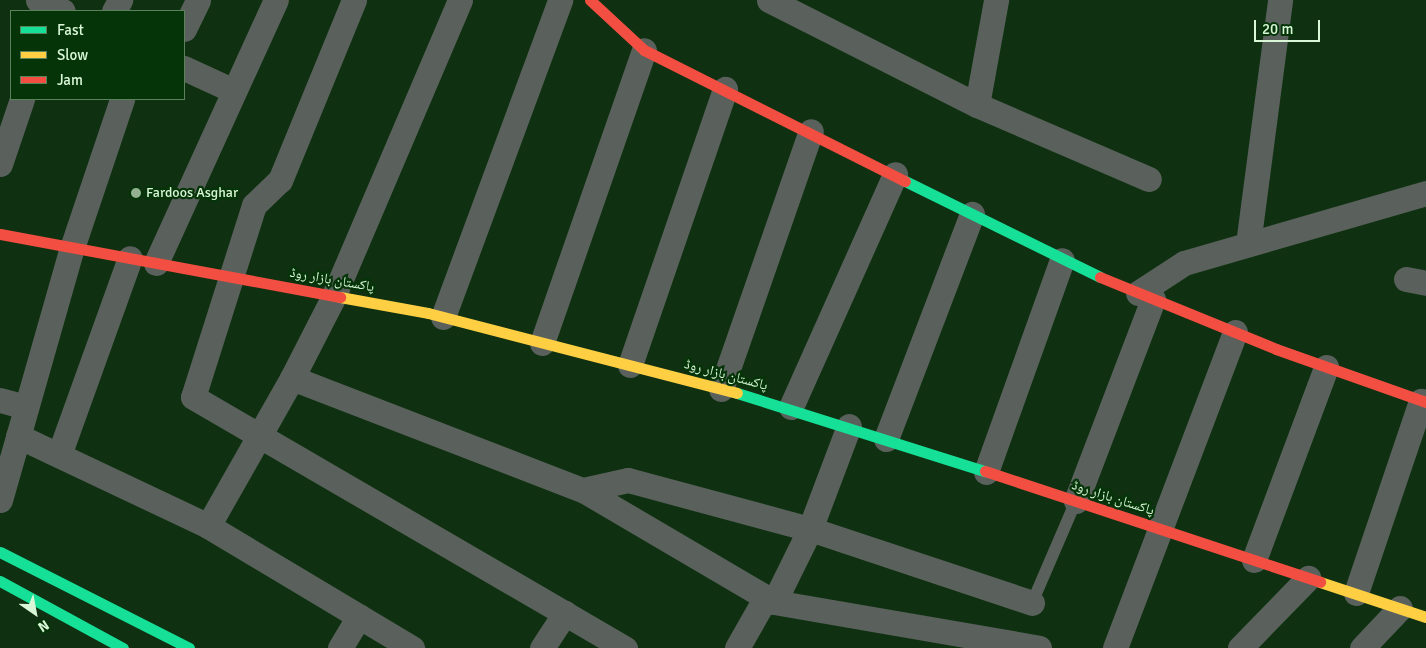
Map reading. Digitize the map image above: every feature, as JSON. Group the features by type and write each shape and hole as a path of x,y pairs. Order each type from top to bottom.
{"street":[{"path":"185,27 198,0"},
{"path":"156,263 276,0"},
{"path":"354,0 280,180 254,205 193,397 625,648"},
{"path":"208,526 292,378 334,296 460,0"},
{"path":"443,317 560,0"},
{"path":"590,0 644,50 811,131 1062,260 1235,332 1424,402 1356,593"},
{"path":"769,0 977,105 1150,179"},
{"path":"977,105 996,0"},
{"path":"1248,244 1280,0"},
{"path":"542,343 644,50"},
{"path":"185,68 234,91"},
{"path":"630,365 725,89"},
{"path":"0,164 22,100"},
{"path":"0,500 72,248 122,100"},
{"path":"721,389 811,131"},
{"path":"791,407 895,174"},
{"path":"1076,501 1146,296 1184,263 1426,193"},
{"path":"886,439 972,214"},
{"name":"پاکستان بازار روڈ","path":"0,234 443,317 791,407 1426,617"},
{"path":"59,455 130,258"},
{"path":"986,472 1062,260"},
{"path":"1116,648 1235,332"},
{"path":"1254,560 1326,367"},
{"path":"292,378 583,490 770,599 1039,648"},
{"path":"0,400 26,407"},
{"path":"741,647 810,529 849,426"},
{"path":"18,436 208,526 412,648"},
{"path":"583,490 628,480 810,529 1032,603"},
{"path":"0,552 188,648"},
{"path":"1240,648 1308,578"},
{"path":"0,580 123,648"},
{"path":"1362,648 1400,608"},
{"path":"542,648 565,613"},
{"path":"340,648 359,616"}],"lane":[{"path":"1032,603 1076,501"}],"traffic: fast":[{"path":"905,181 1100,277"},
{"path":"737,393 985,471"},
{"path":"0,552 189,648"},
{"path":"0,581 123,648"}],"traffic: slow":[{"path":"340,297 428,313 737,393"},
{"path":"1320,582 1426,617"}],"traffic: jam":[{"path":"590,0 644,50 905,181"},
{"path":"0,234 340,297"},
{"path":"1100,277 1276,349 1426,402"},
{"path":"985,471 1320,582"}],"place":[{"name":"Fardoos Asghar","path":"136,193"}]}
